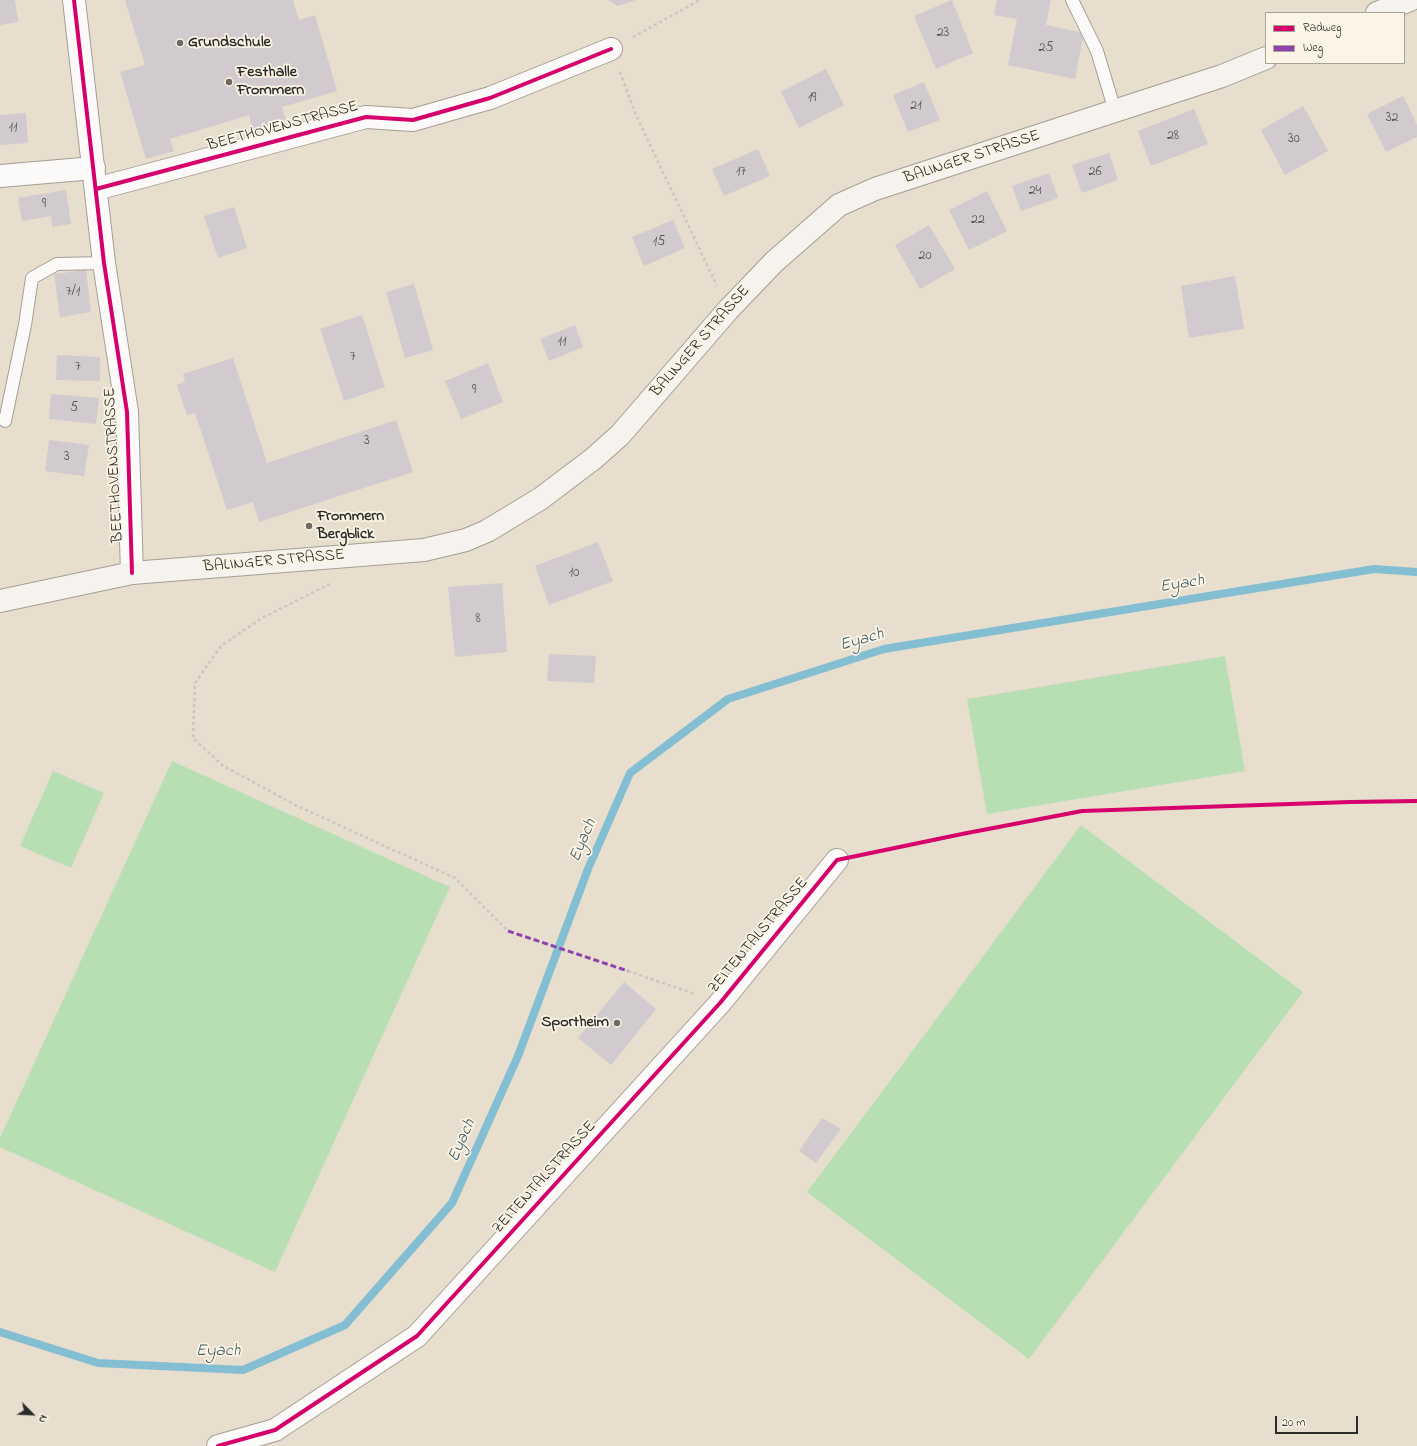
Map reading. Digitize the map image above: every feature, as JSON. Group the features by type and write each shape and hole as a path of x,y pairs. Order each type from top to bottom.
{"main road":[{"path":"1380,12 1410,0"},
{"name":"BALINGER STRASSE","path":"0,601 132,573 424,550 466,540 487,531 540,499 593,459 620,434 728,310 774,262 839,205 875,189 1222,76 1265,58"}],"street":[{"name":"BEETHOVENSTRASSE","path":"74,0 104,263 127,412 132,573"},
{"name":"BEETHOVENSTRASSE","path":"96,189 366,117 413,120 490,98 612,49"},
{"path":"0,176 94,168"},
{"name":"ZEITENTALSTRASSE","path":"218,1446 275,1430 417,1336 720,1003 837,860"}],"lane":[{"path":"1072,0 1097,51 1115,111"},
{"path":"5,421 25,325 32,278 57,264 104,263"}],"path":[{"path":"700,0 612,49 635,113 728,310"},
{"path":"332,584 262,618 221,646 195,683 193,738 222,765 297,806 455,878 508,931"},
{"path":"628,971 720,1003"}],"green space":[{"path":"1225,656 1245,771 987,814 967,699"},
{"path":"172,761 450,887 275,1272 0,1147 0,1138"},
{"path":"53,771 104,793 71,868 20,846"},
{"path":"1081,825 1303,992 1029,1359 807,1192"}],"building":[{"path":"0,0 15,0 18,22 0,25"},
{"name":"Festhalle Frommern","path":"125,0 293,0 299,20 315,15 337,91 282,107 286,120 253,130 249,115 170,139 174,151 146,159 120,72 145,65"},
{"path":"608,0 636,0 618,6"},
{"path":"952,0 973,53 936,69 914,16"},
{"path":"997,0 1051,0 1046,25 1084,33 1075,79 1008,65 1017,19 994,15"},
{"path":"826,69 844,105 799,128 781,92"},
{"path":"924,82 940,120 908,132 893,95"},
{"path":"1403,96 1417,125 1417,137 1386,152 1367,114"},
{"path":"1303,106 1328,151 1285,175 1261,130"},
{"path":"1194,109 1208,144 1151,166 1138,131"},
{"path":"26,113 28,143 0,145 0,115"},
{"path":"758,149 770,176 724,196 712,169"},
{"path":"1109,153 1118,180 1082,193 1072,165"},
{"path":"1049,173 1058,198 1021,211 1012,186"},
{"path":"66,190 71,224 52,227 51,216 22,221 18,198"},
{"path":"987,191 1007,231 969,250 949,210"},
{"path":"234,207 247,248 218,258 204,216"},
{"path":"673,220 685,248 644,266 632,237"},
{"path":"929,225 955,269 920,289 895,245"},
{"path":"86,270 91,312 60,317 54,274"},
{"path":"1235,276 1244,329 1189,338 1181,286"},
{"path":"414,284 433,350 405,358 386,292"},
{"path":"362,315 385,387 344,401 320,329"},
{"path":"575,325 583,347 549,361 540,339"},
{"path":"57,355 100,357 100,381 56,380"},
{"path":"233,358 267,463 396,420 413,472 259,522 253,502 227,510 195,413 187,415 177,385 185,382 183,374"},
{"path":"488,363 503,402 461,419 445,381"},
{"path":"51,394 99,398 96,424 49,419"},
{"path":"49,440 89,445 84,476 45,471"},
{"path":"598,542 613,581 549,605 535,566"},
{"path":"502,583 507,652 455,657 448,587"},
{"path":"549,654 596,656 594,683 547,681"},
{"name":"Sportheim","path":"624,982 656,1009 611,1065 578,1038"},
{"path":"822,1118 841,1129 816,1163 799,1151"}],"waterway":[{"name":"Eyach","path":"0,1332 98,1363 243,1370 345,1325 452,1203 518,1056 588,869 630,773 728,699 884,649 1374,569 1417,572"}],"marked path":[{"path":"508,931 628,971"}],"cycle path":[{"path":"74,0 104,263 127,412 132,573"},
{"path":"96,189 366,117 413,120 490,98 611,49"},
{"path":"218,1446 275,1430 417,1336 720,1003 837,860 1082,811 1417,801"}],"place":[{"name":"Grundschule","path":"180,43"},
{"name":"Festhalle Frommern","path":"229,82"},
{"name":"Frommern Bergblick","path":"309,526"},
{"name":"Sportheim","path":"617,1023"}]}
